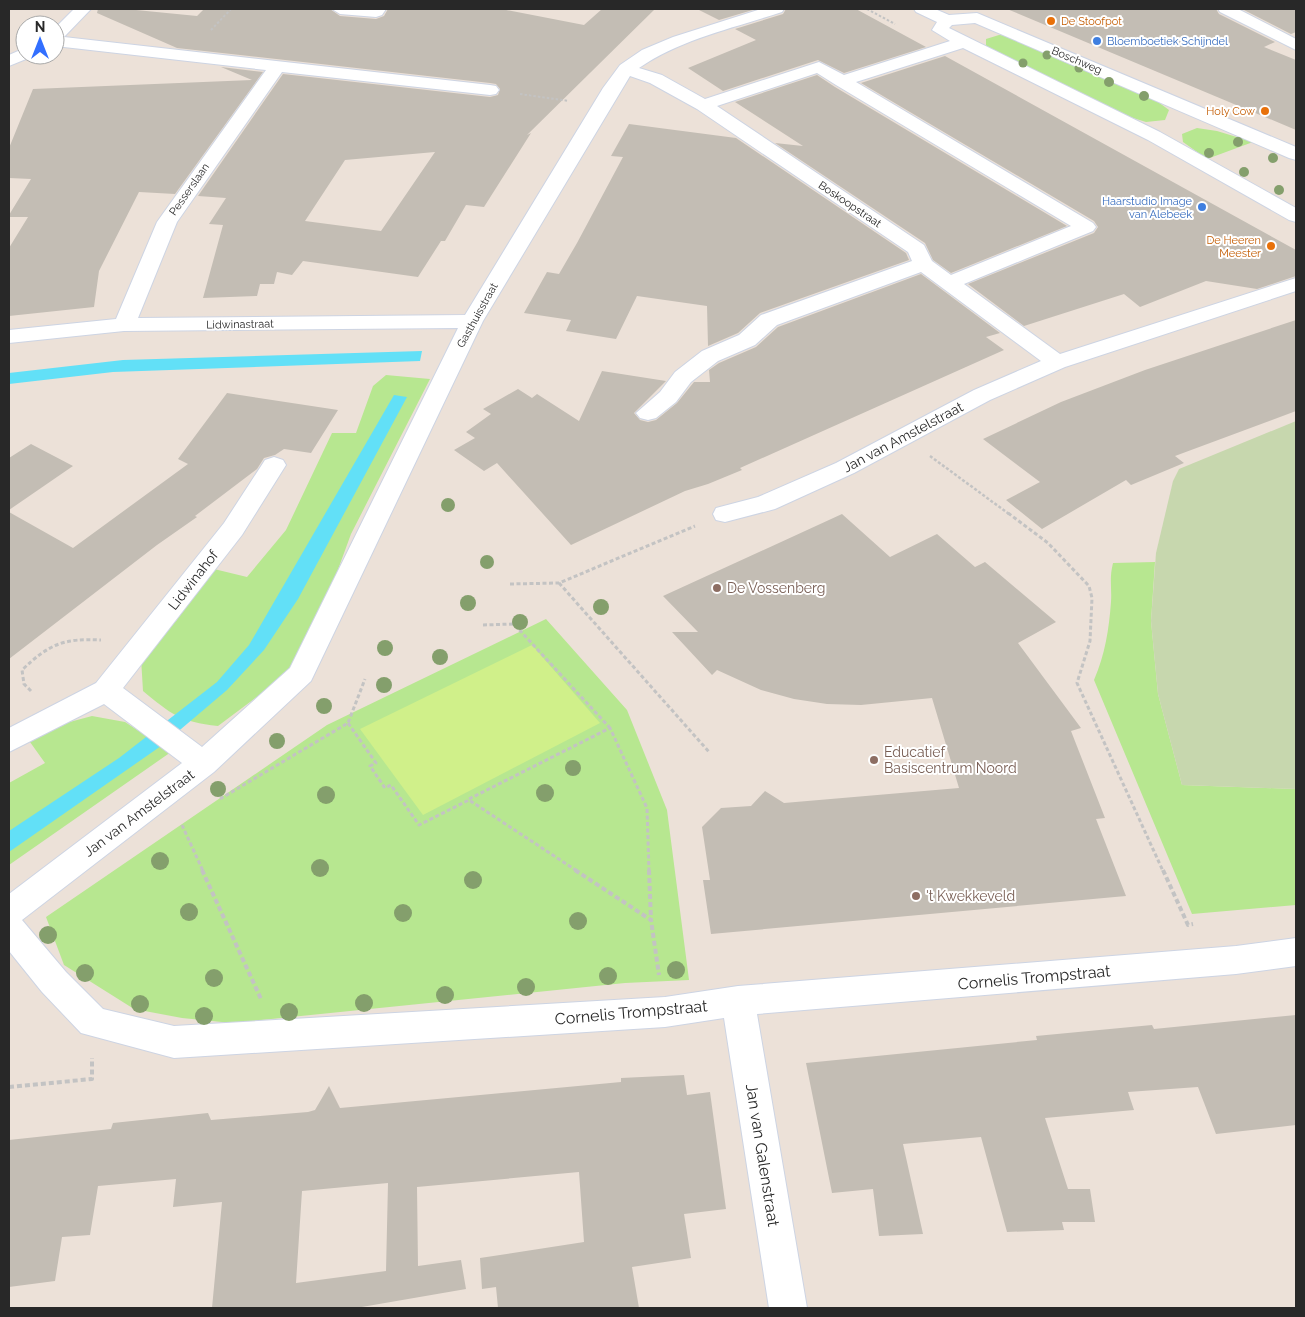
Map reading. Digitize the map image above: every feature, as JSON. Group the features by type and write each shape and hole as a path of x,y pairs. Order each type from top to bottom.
{"street":[{"path":"65,28 83,9"},
{"path":"340,9 377,10"},
{"name":"Gasthuisstraat","path":"265,710 300,674 472,321 601,105 626,69 648,54 679,41 776,9"},
{"name":"Boschweg","path":"922,9 947,20 977,18 1296,154"},
{"path":"1226,9 1296,45"},
{"path":"947,20 940,30 1168,130 1296,216"},
{"path":"65,40 490,90"},
{"path":"842,81 964,42"},
{"name":"Pesserslaan","path":"124,325 166,222 277,66"},
{"path":"703,105 819,68 1086,226 949,283"},
{"name":"Boskoopstraat","path":"626,69 656,78 703,105 917,249 923,264 1057,362"},
{"path":"1168,130 1203,114"},
{"path":"648,413 668,397 683,377 710,356 747,340 769,320 923,264"},
{"name":"Jan van Amstelstraat","path":"725,514 766,503 845,468 982,395 1057,362 1296,284"},
{"name":"Lidwinastraat","path":"9,337 124,325 472,321"},
{"name":"Lidwinahof","path":"9,741 106,690 233,529 274,465"},
{"path":"106,690 204,764"},
{"name":"Jan van Amstelstraat","path":"9,912 204,764 265,710"},
{"path":"9,928 54,982 93,1022"},
{"name":"Cornelis Trompstraat","path":"93,1022 174,1042 278,1036 665,1012 738,1001 1226,961 1296,952"},
{"name":"Jan van Galenstraat","path":"738,1001 788,1308"}],"path":[{"path":"490,90 601,105"},
{"path":"904,436 1048,544 1089,586 1092,598 1090,641 1076,683 1188,925 1197,924"},
{"path":"510,584 559,583 725,514"},
{"path":"559,583 710,752"},
{"path":"483,625 514,624 610,728 647,808 651,920 665,1012"},
{"path":"59,715 24,684 22,670 43,648 74,638 105,641 129,661"},
{"path":"348,723 376,764 370,766 385,788 391,785 419,825 610,728"},
{"path":"469,800 651,920"},
{"path":"181,822 278,1036"},
{"path":"9,1087 92,1079 93,1022"}],"green space":[{"path":"999,35 1012,36 1150,96 1169,110 1165,120 1146,122 1117,113 986,48 986,39"},
{"path":"1197,128 1217,131 1253,142 1207,159 1183,142 1182,134"},
{"path":"386,375 430,379 351,534 321,616 290,672 218,726 185,719 161,706 143,691 141,658 153,641 176,621 214,569 247,577 286,530 332,433 356,433 373,386"},
{"path":"1296,421 1296,789 1182,785 1158,694 1151,621 1156,553 1173,481 1179,469"},
{"path":"1155,562 1151,621 1158,694 1182,785 1296,789 1296,905 1192,914 1094,680 1108,632 1113,563"},
{"path":"546,619 627,710 667,810 689,980 625,983 232,1023 182,1018 134,1009 64,965 46,917 327,725"},
{"path":"532,645 600,723 423,815 360,729"},
{"path":"92,716 125,722 171,752 9,865 9,783 45,763 30,742 66,723"}],"water":[{"path":"422,351 420,361 113,372 9,384 9,373 123,360"},
{"path":"394,395 407,397 298,599 264,650 227,690 161,746 9,852 9,831 119,758 217,682 249,645"}],"building":[{"path":"98,9 126,9 197,16 204,9 330,9 340,16 376,19 384,16 388,9 501,9 584,25 602,9 655,9 527,135 531,133 484,207 466,205 445,241 441,241 418,277 303,261 292,275 277,272 274,284 260,284 257,296 203,298 223,225 209,224 226,198 198,196 283,74 490,97 498,95 500,89 496,84 490,83 177,48 97,13","holes":["435,152 381,231 305,221 345,160"]},
{"path":"697,9 756,9 719,20"},
{"path":"786,9 856,9 926,47 844,73 818,60 723,91 688,68 756,40 735,29 783,14"},
{"path":"1007,9 1216,9 1219,14 1275,42 1264,47 1296,60 1296,130"},
{"path":"1242,9 1296,9 1296,32 1291,34"},
{"path":"945,56 1296,250 1296,276 1257,289 1206,281 1140,307 1124,294 1024,326 968,284 1094,233 1098,227 1094,221 861,83"},
{"path":"221,67 263,72 175,194 139,192 99,271 94,307 9,316 9,248 28,217 9,217 9,215 31,179 9,178 9,148 33,89 252,80"},
{"path":"817,75 1067,226 951,273 933,260 925,243 775,143 803,146 735,102"},
{"path":"629,124 736,138 906,253 909,260 760,313 738,333 708,346 707,306 637,296 616,339 566,331 571,320 524,313 547,272 559,274 577,243 623,157 611,156"},
{"path":"921,274 1000,333 986,337 1004,350 740,468 742,470 685,491 571,545 497,463 484,471 454,450 475,438 466,432 491,414 483,409 518,389 532,398 537,394 579,421 602,371 666,381 634,413 640,420 648,422 656,420 677,403 694,382 710,382 709,370 719,363 756,347 778,327"},
{"path":"1296,320 1296,411 1175,456 1184,463 1131,485 1126,480 1042,529 1006,500 1040,482 983,439 1061,402 1145,370"},
{"path":"227,393 338,410 311,453 284,449 275,455 264,458 257,469 195,516 197,517 157,545 9,659 9,512 73,548 188,464 178,459"},
{"path":"31,444 73,466 9,510 9,458"},
{"path":"842,514 890,557 937,534 975,567 985,562 1056,622 1018,643 1081,728 1071,731 1105,818 1096,819 1126,896 711,934 703,880 710,880 702,827 721,808 751,806 765,791 784,803 959,788 932,698 861,705 827,704 794,699 761,690 717,670 712,675 672,632 698,632 663,596"},
{"path":"1296,1015 1296,1125 1216,1134 1198,1087 1128,1092 1134,1110 1045,1118 1068,1189 1090,1189 1095,1222 1062,1222 1064,1230 1007,1232 981,1137 903,1144 923,1234 879,1236 873,1189 832,1193 806,1063 1037,1040 1036,1036 1152,1025 1154,1029"},
{"path":"684,1075 687,1095 710,1092 726,1209 684,1214 691,1258 632,1267 639,1308 498,1308 496,1287 482,1289 480,1258 584,1242 579,1172 417,1187 418,1266 461,1260 466,1289 356,1308 212,1308 222,1202 173,1207 176,1179 98,1186 90,1235 62,1237 55,1281 9,1287 9,1140 111,1129 113,1123 208,1113 211,1120 308,1112 315,1110 329,1086 340,1108 621,1082 621,1078","holes":["388,1183 386,1271 296,1283 302,1191"]}],"place":[{"name":"De Stoofpot","path":"1051,21"},
{"name":"Bloemboetiek Schijndel","path":"1097,41"},
{"name":"Holy Cow","path":"1265,111"},
{"name":"Haarstudio Image van Alebeek","path":"1202,207"},
{"name":"De Heeren Meester","path":"1271,246"},
{"name":"De Vossenberg","path":"717,588"},
{"name":"Educatief Basiscentrum Noord","path":"874,760"},
{"name":"'t Kwekkeveld","path":"916,896"}]}
